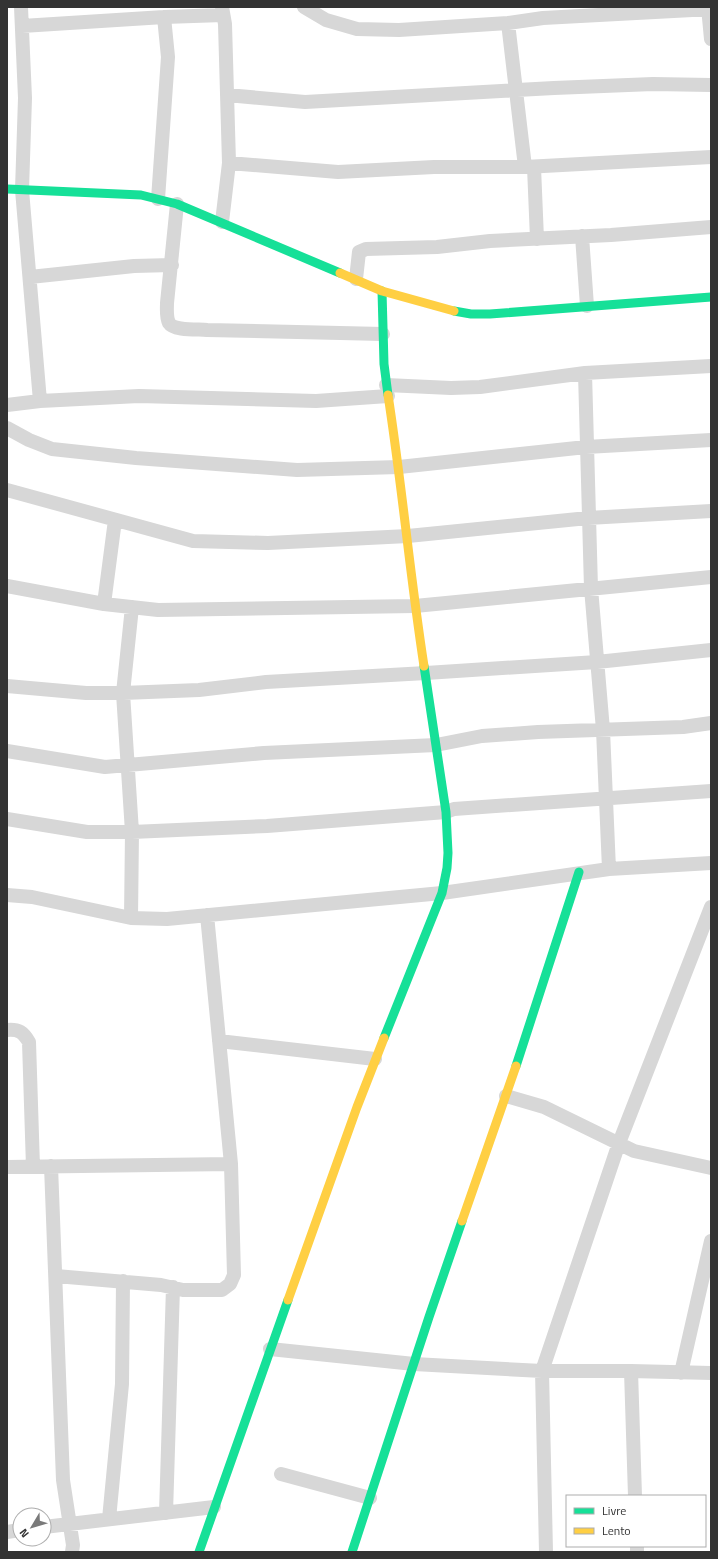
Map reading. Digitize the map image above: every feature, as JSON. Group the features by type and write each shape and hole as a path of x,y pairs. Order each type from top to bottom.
{"street":[{"path":"22,7 25,98 22,190 40,401"},
{"path":"304,7 326,20 357,29 399,30 508,23 543,18 709,8 711,39"},
{"path":"22,26 164,17 223,11 229,162 222,222"},
{"path":"158,199 168,57 164,17"},
{"path":"508,23 529,167 537,239"},
{"path":"227,95 312,102 646,84 711,85"},
{"path":"229,162 338,172 434,167 529,167 711,157"},
{"path":"7,189 141,195 177,204 382,291 431,305 471,314 490,314 711,297"},
{"path":"177,204 167,314 170,324 173,326 207,330 383,334"},
{"path":"356,279 359,252 366,249 436,247 490,241 711,227"},
{"path":"582,236 587,306"},
{"path":"30,277 134,266 172,265"},
{"path":"199,1552 270,1349 375,1059 442,893 447,868 448,853 446,812 415,606 408,536 387,391 384,364 382,291"},
{"path":"7,405 40,401 139,396 316,401 387,391 480,387 584,373 711,366"},
{"path":"584,373 591,588 604,730 605,798 609,869"},
{"path":"7,428 52,449 136,458 297,470 399,467 586,447 711,440"},
{"path":"7,490 192,541 268,543 408,536 588,518 711,511"},
{"path":"104,604 115,520"},
{"path":"7,586 104,604 158,610 415,606 711,577"},
{"path":"131,918 132,832 129,765 123,694 132,606"},
{"path":"7,686 86,693 123,694 199,690 266,682 426,674 597,662 711,650"},
{"path":"7,751 105,767 264,753 436,745 482,736 538,732 683,727 711,723"},
{"path":"7,819 87,832 132,832 267,826 605,798 711,791"},
{"path":"7,895 32,897 131,918 167,919 442,893 579,872 711,863"},
{"path":"352,1552 414,1364 506,1096 579,872"},
{"path":"546,1552 542,1370 619,1143 711,907"},
{"path":"56,1276 161,1285 183,1290 222,1290 230,1284 234,1275 231,1164 207,915"},
{"path":"7,1030 14,1030 23,1033 29,1042 33,1166"},
{"path":"219,1041 375,1059"},
{"path":"506,1096 544,1107 634,1151 711,1168"},
{"path":"7,1167 231,1164"},
{"path":"51,1166 63,1480 73,1545 72,1552"},
{"path":"681,1372 705,1292 711,1241"},
{"path":"109,1520 122,1384 122,1281"},
{"path":"166,1513 173,1287"},
{"path":"270,1349 414,1364 542,1370 711,1373"},
{"path":"631,1371 635,1495"},
{"path":"281,1474 370,1498"},
{"path":"52,1526 214,1507"}],"traffic: fast":[{"path":"7,189 141,195 177,204 340,273"},
{"path":"382,291 384,364 388,395"},
{"path":"454,311 471,314 490,314 711,297"},
{"path":"384,1038 442,893 447,868 448,853 446,812 424,666"},
{"path":"516,1066 579,872"},
{"path":"352,1552 462,1221"},
{"path":"199,1552 288,1300"}],"traffic: slow":[{"path":"340,273 382,291 454,311"},
{"path":"388,395 424,666"},
{"path":"288,1300 357,1107 384,1038"},
{"path":"462,1221 516,1066"}]}
